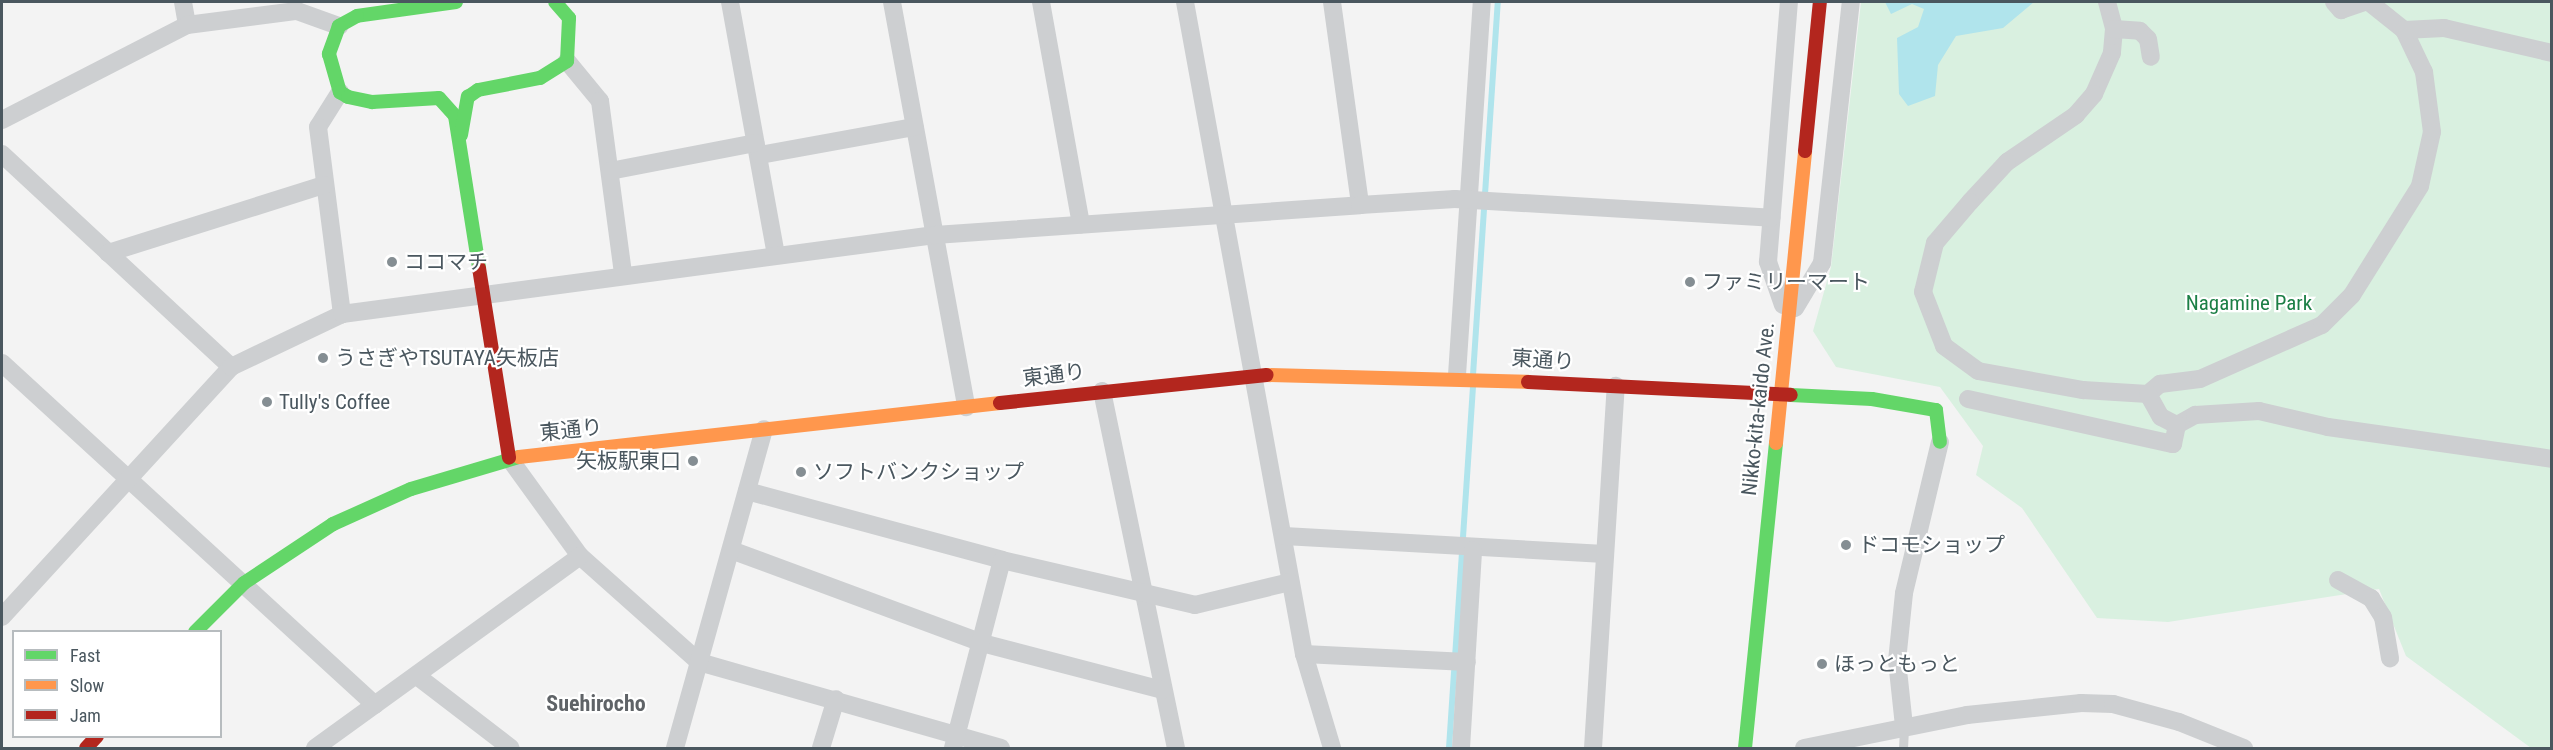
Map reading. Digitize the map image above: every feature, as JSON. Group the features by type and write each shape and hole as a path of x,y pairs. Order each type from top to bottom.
{"main road":[{"path":"456,2 357,16 339,26 329,54 340,92 360,102 439,98 455,116 461,135 509,458"},
{"path":"461,135 468,97 478,90 540,78 567,61 568,18 557,2"},
{"name":"Nikko-kita-kaido Ave.","path":"1745,748 1820,2"},
{"name":"東通り","path":"197,630 244,583 301,542 372,504 509,458 1102,391 1253,375 1457,375 1780,396 1872,399 1935,410 1940,442"}],"street":[{"path":"183,2 188,25"},
{"path":"730,2 776,254"},
{"path":"892,2 966,407"},
{"path":"1041,2 1081,224"},
{"path":"1185,2 1304,654 1332,748"},
{"path":"1332,2 1360,205"},
{"path":"1457,375 1482,2"},
{"path":"1788,320 1768,262 1789,2"},
{"path":"1788,320 1822,263 1851,2"},
{"path":"2107,2 2114,29 2110,62 2094,94 2076,115 2007,162 1970,202 1935,243 1923,292 1944,346 1978,371 2083,390 2148,394 2168,381 2200,379 2284,345 2322,325 2352,295 2420,186 2430,150 2424,72 2404,30 2366,2 2341,10 2334,2"},
{"path":"2,120 188,25 297,11 339,26"},
{"path":"2404,30 2444,28 2552,53"},
{"path":"2114,29 2140,31 2148,39 2151,57"},
{"path":"567,61 600,101 623,273"},
{"path":"340,92 318,127 342,314"},
{"path":"610,171 914,127"},
{"path":"2,154 231,367"},
{"path":"108,253 324,185"},
{"path":"2,618 231,367 342,314 623,273 935,235 1360,205 1468,200 1771,218"},
{"path":"2,363 375,705"},
{"path":"1593,748 1616,386"},
{"path":"1102,391 1162,690 1176,748"},
{"path":"2148,394 2161,417 2177,425"},
{"path":"1968,399 2173,444 2177,425 2195,415 2259,411 2328,428 2552,459"},
{"path":"675,748 764,429"},
{"path":"1904,726 1897,661 1904,593 1940,442"},
{"path":"2529,456 2552,445"},
{"path":"509,458 580,556 699,662 836,699 955,741 1001,748"},
{"path":"747,491 1002,560 1195,605 1290,582"},
{"path":"1284,536 1473,550 1604,554"},
{"path":"731,550 982,643 1162,690"},
{"path":"1461,748 1473,550"},
{"path":"315,748 580,556"},
{"path":"955,741 1002,560"},
{"path":"2338,580 2377,608 2390,658"},
{"path":"1304,654 1467,662"},
{"path":"417,676 511,748"},
{"path":"821,748 836,699"},
{"path":"1803,748 1904,726 2070,704 2113,704 2179,722 2244,748"}],"lane":[{"path":"1903,748 1904,726"}],"green space":[{"name":"Nagamine Park","path":"1861,2 2551,2 2551,748 2531,748 2406,656 2379,589 2168,622 2097,618 2022,508 1976,475 1983,446 1940,387 1836,367 1813,331 1831,267"}],"water":[{"path":"1885,2 2034,2 2003,28 1956,36 1938,65 1935,96 1908,106 1899,94 1897,38 1918,27 1924,9 1912,4 1891,14"}],"waterway":[{"path":"1473,375 1498,2"},
{"path":"1449,748 1473,385"}],"traffic: fast":[{"path":"456,2 357,16 339,26 329,54 340,92 348,97 372,102 439,98 455,116 479,268"},
{"path":"461,135 468,97 478,90 540,78 567,61 569,18 555,2"},
{"path":"1791,395 1872,399 1936,410 1940,442"},
{"path":"1745,748 1776,443"},
{"path":"197,630 244,583 333,524 411,489 519,457"}],"traffic: slow":[{"path":"1776,443 1805,151"},
{"path":"1267,375 1528,382"},
{"path":"519,457 1000,403"}],"traffic: jam":[{"path":"1805,151 1820,2"},
{"path":"479,268 509,458"},
{"path":"1000,403 1267,375"},
{"path":"1528,382 1791,395"},
{"path":"86,748 95,738"}],"place":[{"name":"ココマチ","path":"392,262"},
{"name":"ファミリーマート","path":"1690,282"},
{"name":"うさぎやTSUTAYA矢板店","path":"323,358"},
{"name":"Tully's Coffee","path":"267,402"},
{"name":"矢板駅東口","path":"693,461"},
{"name":"ソフトバンクショップ","path":"801,472"},
{"name":"ドコモショップ","path":"1846,545"},
{"name":"ほっともっと","path":"1822,664"}],"district":[{"name":"Suehirocho","path":"596,704"}]}
